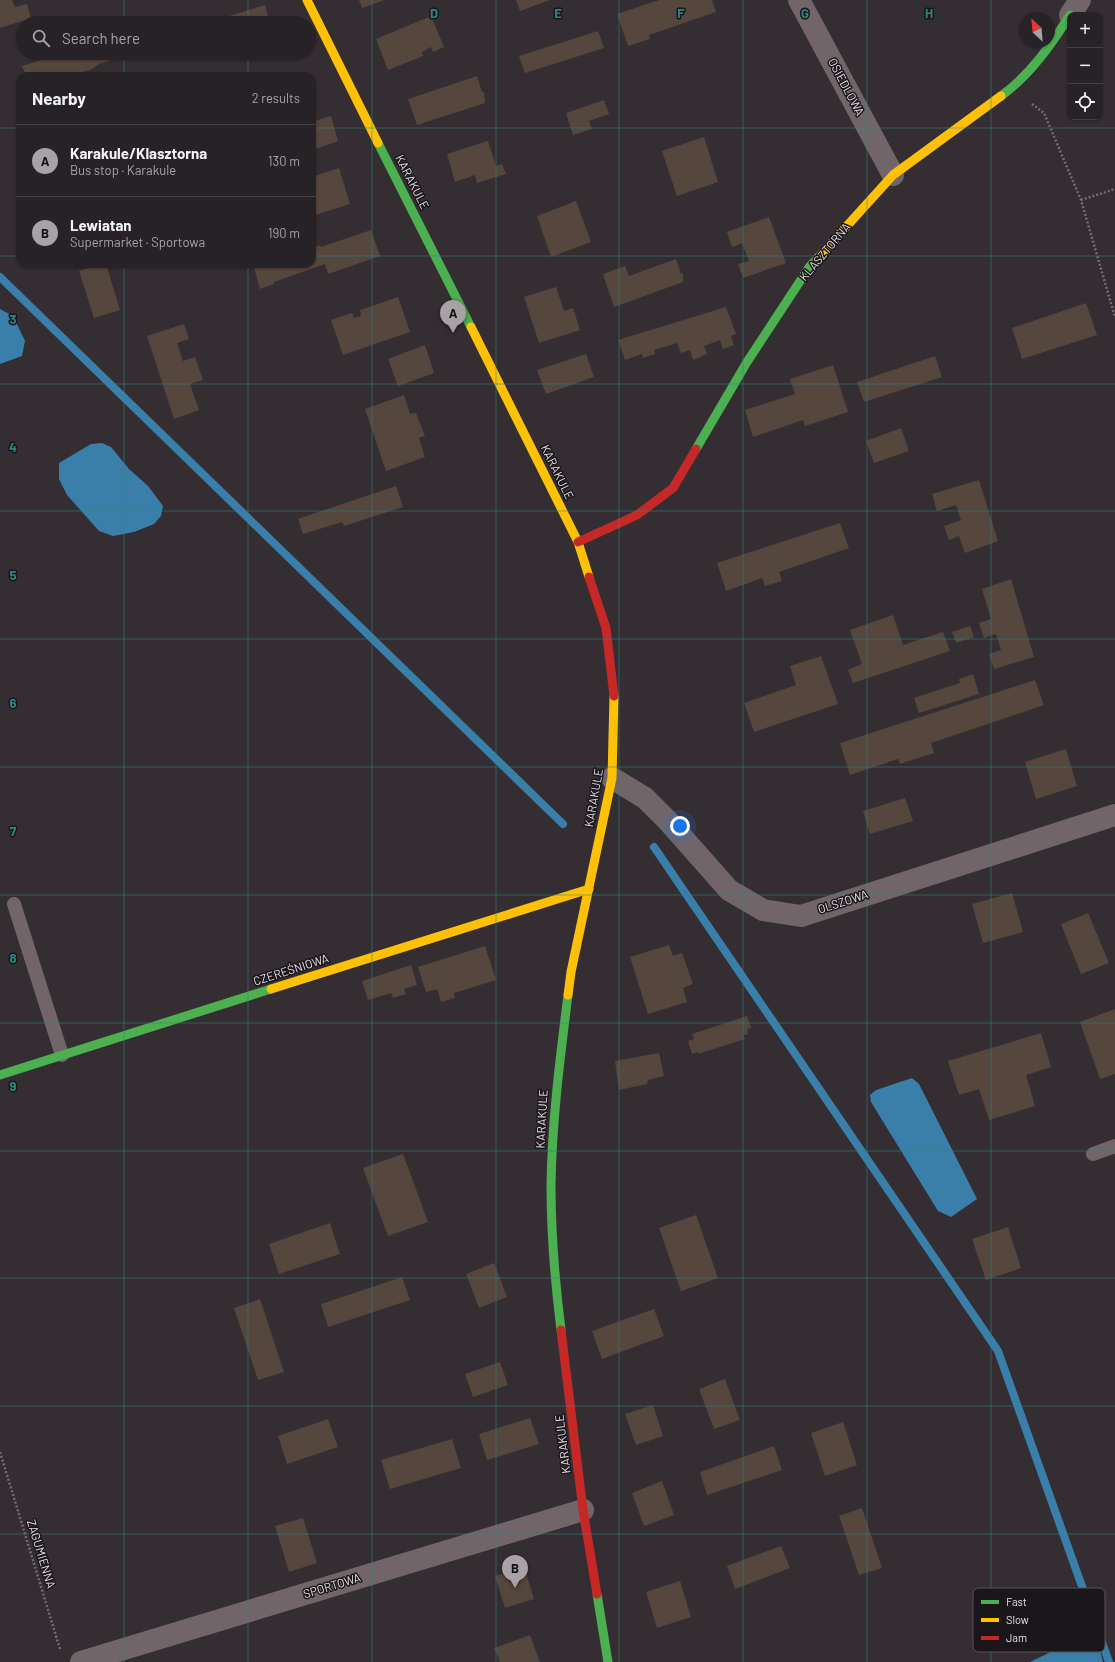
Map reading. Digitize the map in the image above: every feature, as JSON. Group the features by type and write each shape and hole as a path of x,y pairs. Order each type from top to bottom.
{"street":[{"name":"KARAKULE","path":"307,0 315,16"},
{"name":"OSIEDLOWA","path":"798,0 893,175"},
{"name":"KLASZTORNA","path":"1072,12 1080,0"},
{"name":"KARAKULE","path":"316,18 578,542 606,628 615,704 612,778 571,972 556,1087 551,1185 555,1278 583,1510 608,1662"},
{"name":"KLASZTORNA","path":"578,542 637,516 672,488 746,362 810,266 893,175 1010,90 1046,51 1067,20"},
{"name":"OLSZOWA","path":"612,778 645,798 668,821 729,890 762,910 801,916 1115,815"},
{"name":"CZEREŚNIOWA","path":"0,1075 589,888"},
{"name":"SPORTOWA","path":"71,1658 583,1510"}],"lane":[{"path":"14,904 62,1055"},
{"path":"1093,1154 1115,1146"}],"path":[{"path":"1010,90 1044,113 1081,200 1115,317"},
{"path":"1081,200 1115,189"},
{"name":"ZAGUMIENNA","path":"0,1452 71,1658"}],"water":[{"path":"0,309 13,316 25,341 22,356 0,364"},
{"path":"102,443 111,447 129,469 148,486 163,506 161,516 154,524 134,532 113,536 99,531 67,495 59,479 59,463 91,444"},
{"path":"912,1078 919,1084 977,1199 951,1217 938,1211 871,1102 870,1095 876,1090"},
{"path":"1051,1652 1100,1652 1103,1662 1030,1662"}],"building":[{"path":"0,0 12,0 15,7 27,4 30,16 16,16 16,23 0,28"},
{"path":"359,0 384,0 362,8"},
{"path":"516,0 550,0 520,11"},
{"path":"659,0 712,0 716,12 649,35 650,39 628,46 617,14"},
{"path":"265,5 268,16 229,16"},
{"path":"431,16 444,47 433,52 431,47 422,52 423,56 388,70 376,39"},
{"path":"598,31 604,48 525,73 519,56"},
{"path":"40,60 111,60 83,72 24,72 22,66"},
{"path":"477,76 482,92 484,92 485,103 417,125 408,99"},
{"path":"604,100 609,114 589,121 592,129 573,135 566,113"},
{"path":"331,116 338,141 316,149 316,121"},
{"path":"704,137 718,182 677,196 662,151"},
{"path":"488,141 496,166 502,164 506,174 477,183 475,175 455,182 447,154"},
{"path":"339,168 350,204 316,215 316,176"},
{"path":"576,201 591,242 551,257 537,216"},
{"path":"769,217 786,263 743,278 738,264 749,261 742,243 732,247 727,232"},
{"path":"371,230 380,256 328,274 325,264 316,267 316,246 320,245 321,247"},
{"path":"676,259 681,274 683,273 683,282 614,307 603,274 625,266 629,276"},
{"path":"89,268 107,268 120,310 94,318 79,271"},
{"path":"254,268 314,268 274,282 274,284 260,289"},
{"path":"556,287 564,311 573,308 580,330 539,343 524,297"},
{"path":"398,297 410,332 343,355 331,320 352,313 354,318 361,316 360,310"},
{"path":"1086,303 1097,335 1022,359 1012,328"},
{"path":"726,307 736,334 731,336 734,345 723,349 720,340 704,346 707,354 693,360 690,350 681,353 677,343 654,350 655,354 643,358 642,354 625,360 618,340"},
{"path":"184,324 189,339 177,343 183,361 195,357 203,380 190,384 199,410 174,419 147,336"},
{"path":"425,345 434,373 398,386 388,359"},
{"path":"586,354 594,377 546,394 537,370"},
{"path":"935,356 942,377 864,402 857,382"},
{"path":"833,365 848,412 805,426 803,420 753,437 745,410 795,394 790,379"},
{"path":"404,395 410,414 416,413 425,436 419,438 425,457 386,471 365,409"},
{"path":"901,428 909,451 874,463 866,441"},
{"path":"979,480 998,541 965,553 959,536 949,540 944,526 961,520 956,505 937,511 932,494"},
{"path":"396,486 403,507 344,526 342,522 303,534 298,519"},
{"path":"840,523 849,548 779,572 782,581 765,586 762,578 726,591 717,563"},
{"path":"1011,579 1034,657 994,669 989,654 1001,650 996,634 984,638 979,623 991,619 982,589"},
{"path":"893,615 903,645 943,632 950,651 853,683 848,670 862,664 850,630"},
{"path":"970,626 974,637 956,643 952,632"},
{"path":"821,656 838,704 754,732 744,703 796,685 790,666"},
{"path":"973,674 979,694 919,713 914,698 960,683 959,679"},
{"path":"1035,680 1044,705 931,743 934,753 900,764 898,759 850,775 840,743"},
{"path":"1066,749 1077,786 1036,799 1025,762"},
{"path":"905,798 913,821 870,834 863,811"},
{"path":"1012,893 1023,932 983,943 972,904"},
{"path":"1088,913 1109,963 1081,974 1061,924"},
{"path":"669,945 673,956 682,953 693,984 683,988 687,1002 648,1014 630,957"},
{"path":"485,946 496,980 454,993 455,998 441,1002 437,989 426,992 418,967"},
{"path":"411,965 417,985 404,989 406,994 393,998 391,993 368,1000 362,981"},
{"path":"1115,1009 1115,1074 1100,1079 1080,1022"},
{"path":"747,1016 751,1028 747,1029 748,1034 743,1035 745,1039 698,1054 698,1052 692,1054 688,1041 694,1039 692,1034"},
{"path":"1041,1033 1051,1067 1026,1075 1035,1106 989,1120 979,1089 959,1095 948,1061"},
{"path":"659,1053 664,1076 648,1080 647,1084 619,1090 615,1061"},
{"path":"403,1154 428,1222 388,1236 363,1168"},
{"path":"696,1215 718,1278 681,1291 659,1228"},
{"path":"330,1223 340,1254 279,1274 269,1244"},
{"path":"1008,1227 1021,1268 986,1280 972,1239"},
{"path":"494,1263 507,1297 479,1308 466,1274"},
{"path":"402,1277 410,1300 328,1327 321,1304"},
{"path":"260,1299 284,1372 258,1380 234,1308"},
{"path":"654,1309 664,1336 602,1359 592,1331"},
{"path":"500,1362 508,1385 473,1397 465,1374"},
{"path":"725,1379 740,1420 714,1429 699,1389"},
{"path":"653,1405 663,1436 636,1445 625,1414"},
{"path":"530,1418 539,1444 487,1460 479,1434"},
{"path":"328,1419 338,1447 287,1464 278,1436"},
{"path":"843,1422 857,1465 825,1476 811,1433"},
{"path":"452,1439 461,1468 390,1489 381,1460"},
{"path":"774,1446 782,1470 707,1495 700,1472"},
{"path":"662,1481 674,1515 644,1526 632,1493"},
{"path":"862,1508 882,1568 859,1575 839,1516"},
{"path":"303,1518 317,1563 289,1572 275,1526"},
{"path":"781,1546 790,1568 735,1589 727,1566"},
{"path":"524,1567 534,1599 505,1608 495,1576"},
{"path":"680,1581 691,1617 657,1628 646,1592"},
{"path":"530,1635 540,1662 500,1662 494,1648"}],"waterway":[{"path":"0,277 563,824"},
{"path":"654,847 998,1351 1083,1588"},
{"path":"1105,1651 1109,1662"}],"traffic: fast":[{"path":"1001,96 1012,88 1031,69 1067,19"},
{"path":"378,143 471,327"},
{"path":"696,449 747,362 810,266 817,259"},
{"path":"0,1075 271,989"},
{"path":"561,1330 554,1258 551,1185 559,1066 568,995"},
{"path":"597,1594 608,1662"}],"traffic: slow":[{"path":"307,0 315,16"},
{"path":"316,18 378,143"},
{"path":"817,259 893,175 1001,96"},
{"path":"471,327 578,542 589,577"},
{"path":"568,995 571,972 612,778 614,696"},
{"path":"271,989 589,889"}],"traffic: jam":[{"path":"578,542 637,515 673,488 696,449"},
{"path":"589,577 606,628 614,696"},
{"path":"561,1330 583,1510 597,1594"}],"place":[{"name":"Karakule/Klasztorna","path":"453,333"},
{"name":"Lewiatan","path":"515,1588"}]}
